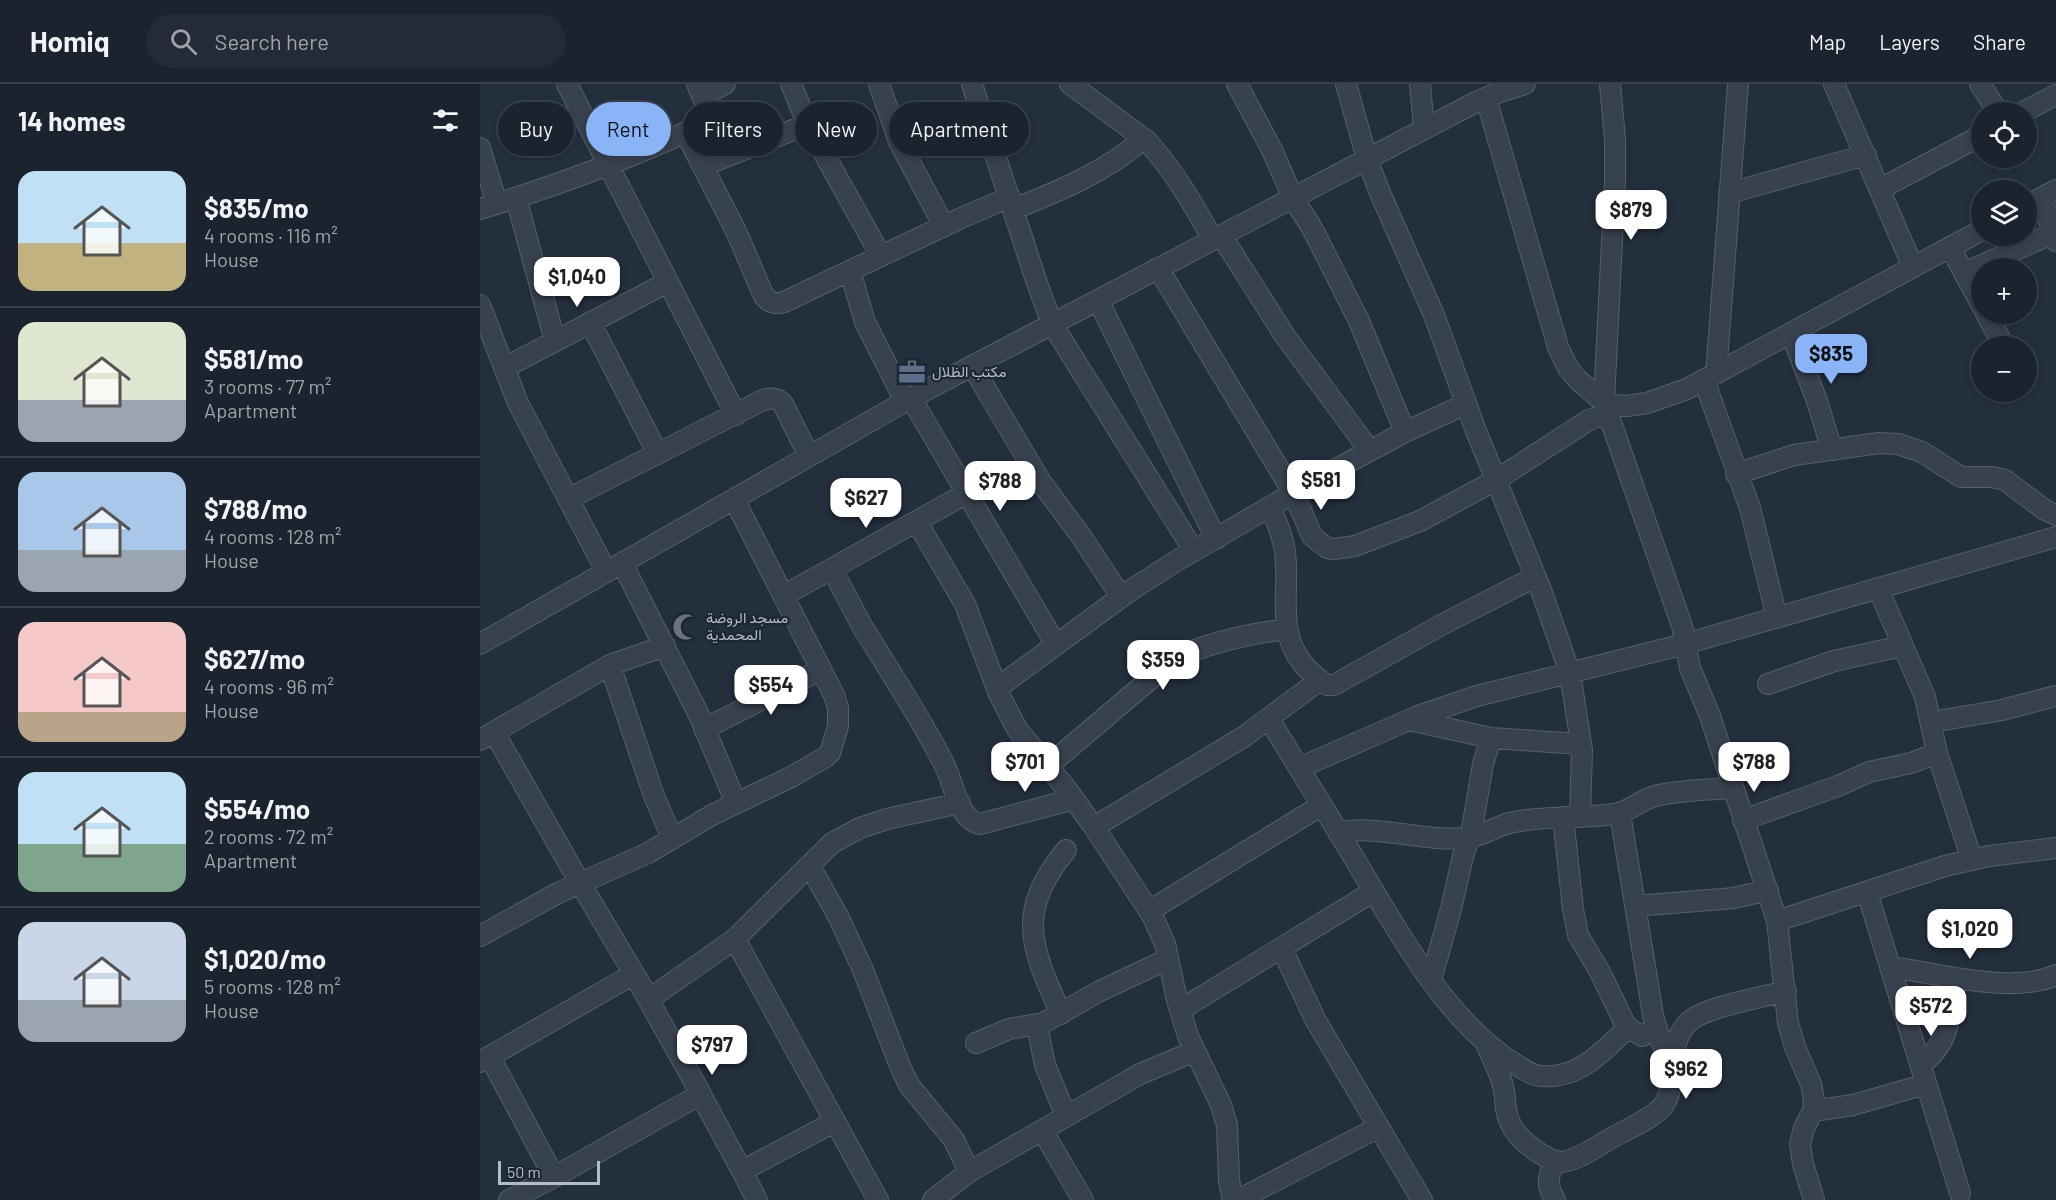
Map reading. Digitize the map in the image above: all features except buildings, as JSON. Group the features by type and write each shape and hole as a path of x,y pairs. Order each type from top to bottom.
{"street":[{"path":"567,84 735,415"},
{"path":"700,90 725,84"},
{"path":"791,84 799,102"},
{"path":"879,84 899,142 944,226"},
{"path":"972,84 1052,324 1194,551"},
{"path":"1070,84 1143,139 1157,153 1285,336 1370,451"},
{"path":"1238,84 1293,198 1312,228 1359,321 1406,432"},
{"path":"1346,84 1367,159 1434,315 1570,673 1581,744 1582,774 1572,817 1573,909 1578,935 1628,1028 1642,1036 1657,1028"},
{"path":"1420,84 1424,129"},
{"path":"480,644 908,399 1493,91 1525,84"},
{"path":"1610,84 1615,139 1615,181 1606,408 1678,615 1690,668 1710,716 1777,921 1788,1023 1795,1047 1811,1084 1814,1101 1813,1111 1804,1128 1800,1144 1803,1164 1814,1200"},
{"path":"1738,84 1710,377 1737,474 1750,508 1777,618"},
{"path":"1834,84 1913,267"},
{"path":"1980,84 1992,102"},
{"path":"1493,91 1558,347 1568,368 1606,408"},
{"path":"2037,105 2056,95"},
{"path":"498,204 608,165 683,133"},
{"path":"698,156 736,231 766,299 775,304 850,272 944,226 1070,186 1131,150 1143,139"},
{"path":"1880,189 1971,141"},
{"path":"480,148 498,204 555,341"},
{"path":"1729,193 1866,155"},
{"path":"703,166 728,156"},
{"path":"826,156 881,256"},
{"path":"1964,273 2055,236 2041,198"},
{"path":"1158,268 1294,494 1312,536 1322,545 1334,549 1355,546 1420,521 1496,480 1606,408 1647,404 1687,389 1971,236"},
{"path":"1950,247 1971,286"},
{"path":"850,272 866,322 908,399 967,493 1056,645"},
{"path":"504,368 668,282"},
{"path":"1098,300 1216,539"},
{"path":"480,305 518,403 568,499 665,646 736,803"},
{"path":"590,322 658,454"},
{"path":"1791,333 1817,401 1832,450"},
{"path":"972,366 1041,482 1081,536 1121,597"},
{"path":"568,499 763,400 774,398 780,401 809,456"},
{"path":"997,688 1121,597 1194,551 1370,451 1466,404"},
{"path":"1737,474 1794,455 1879,443 1898,444 1922,452 1961,477 1992,477 2005,480 2045,510 2056,515"},
{"path":"783,596 967,493"},
{"path":"480,936 558,893 648,853 830,753 838,726 838,708 834,695 734,499"},
{"path":"1270,508 1281,535 1285,554 1287,629 1292,649 1297,657 1327,685 1334,685 1535,576"},
{"path":"917,522 965,604 997,688 1017,729 1094,826 1149,911 1164,944 1188,1036 1221,1105 1227,1125 1229,1180 1233,1200"},
{"path":"1299,768 1409,720 1477,696 1685,644 2056,537"},
{"path":"832,569 935,746 966,816 974,823 980,824 1074,799"},
{"path":"1878,588 1925,697 1937,753 1972,860"},
{"path":"1048,766 1174,659 1187,652 1250,634 1287,629"},
{"path":"665,646 610,665 487,736 649,999 700,1094"},
{"path":"1768,684 1834,661 1902,646"},
{"path":"610,665 654,796 672,838"},
{"path":"704,729 820,670"},
{"path":"1094,826 1245,736 1320,680"},
{"path":"1932,722 2002,710 2056,696"},
{"path":"1269,719 1431,980 1456,1011 1485,1041 1507,1059 1532,1074 1560,1076 1580,1069 1628,1028"},
{"path":"1409,720 1491,738 1581,744"},
{"path":"1431,980 1451,909 1462,856 1474,820 1482,764 1491,738"},
{"path":"1743,820 1838,786 1869,772 1911,763 1937,753"},
{"path":"1338,832 1368,829 1452,839 1469,838 1510,823 1620,813 1657,795 1733,788"},
{"path":"649,999 735,939 832,843 860,828 887,819 960,803"},
{"path":"1149,911 1322,805"},
{"path":"1620,813 1653,1015 1660,1040 1672,1060"},
{"path":"1777,921 1945,866 1989,856 2056,848"},
{"path":"1061,1014 1042,972 1034,945 1033,924 1040,890 1050,870 1066,850"},
{"path":"810,866 839,918 863,970 909,1085 954,1140 969,1172"},
{"path":"1636,906 1734,898 1768,890"},
{"path":"1180,1010 1374,891"},
{"path":"1867,892 1960,1192"},
{"path":"735,939 878,1200"},
{"path":"1282,949 1316,1021 1422,1200"},
{"path":"976,1043 1009,1029 1037,1025 1168,958"},
{"path":"1890,967 1956,978 2022,984 2042,981 2056,975"},
{"path":"554,1177 485,1060 634,974"},
{"path":"634,974 742,1171 749,1197"},
{"path":"1813,1111 1853,1105 1923,1074 1942,1043 1956,978"},
{"path":"1485,1041 1503,1086 1510,1124 1528,1145 1557,1161 1567,1160 1596,1147 1656,1112 1667,1097 1672,1060 1682,1032 1694,1018 1710,1011 1786,991"},
{"path":"1037,1025 1045,1065 1066,1116"},
{"path":"933,1200 969,1172 1140,1074 1196,1053"},
{"path":"509,1200 700,1094"},
{"path":"742,1171 834,1122"},
{"path":"1238,1200 1379,1127"},
{"path":"1042,1130 1083,1200"},
{"path":"1555,1200 1549,1190 1548,1181 1550,1172 1557,1161"}],"place":[{"name":"مكتب الظلال","path":"912,372"},
{"name":"مسجد الروضة المحمدية","path":"686,627"}]}
